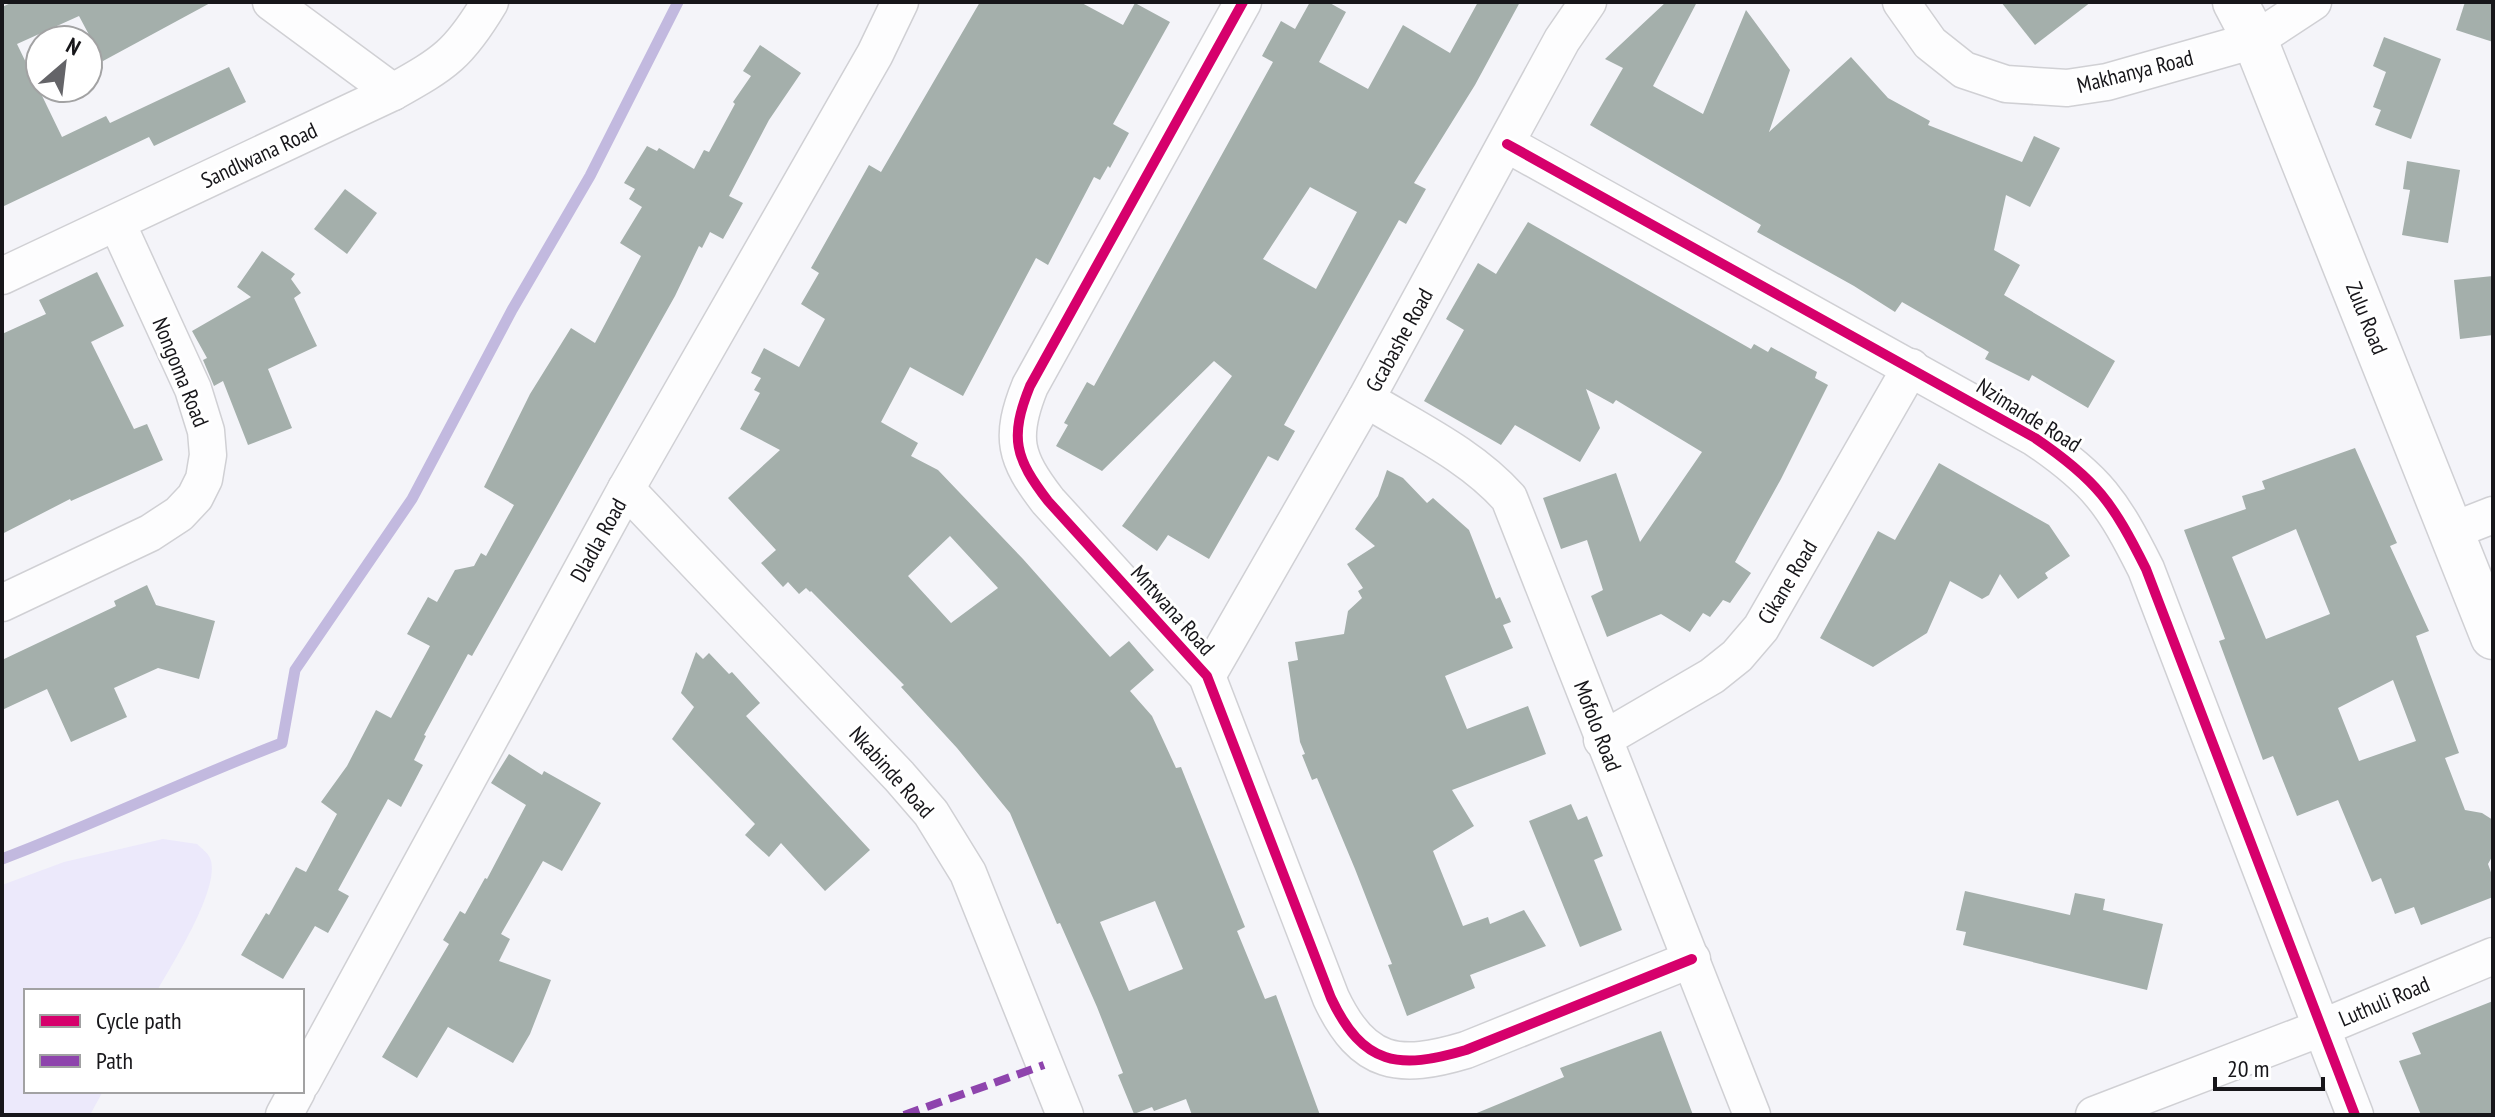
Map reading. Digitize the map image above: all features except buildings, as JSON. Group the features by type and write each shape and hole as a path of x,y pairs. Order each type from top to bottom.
{"street":[{"path":"271,2 393,92"},
{"name":"Sandlwana Road","path":"2,276 393,92 436,68 454,54 490,2"},
{"name":"Dladla Road","path":"304,1078 626,489 875,54 900,2"},
{"name":"Mntwana Road","path":"1243,2 1030,386 1017,428 1018,449 1026,472 1048,501 1207,676 1331,998 1352,1033 1382,1056 1414,1062 1466,1050 1692,959"},
{"name":"Gcabashe Road","path":"1207,676 1366,399 1562,40 1588,2"},
{"name":"Makhanya Road","path":"1901,2 1930,43 1964,70 2006,84 2067,88 2107,82 2255,40 2313,2"},
{"name":"Zulu Road","path":"2235,2 2255,40 2493,637"},
{"name":"Nzimande Road","path":"1507,144 1911,367 2057,453 2090,480 2110,503 2146,569 2355,1115"},
{"name":"Nongoma Road","path":"2,603 150,533 179,514 195,497 204,479 208,455 206,431 193,389 117,223"},
{"name":"Cikane Road","path":"1602,740 1712,676 1737,656 1761,628 1911,367"},
{"name":"Mofolo Road","path":"1366,399 1468,461 1492,479 1509,498 1752,1115"},
{"name":"Nkabinde Road","path":"626,489 931,813 968,873 1065,1115"},
{"path":"2452,531 2493,515"},
{"name":"Luthuli Road","path":"2094,1115 2321,1028 2493,956"},
{"path":"284,1115 296,1093"}],"shaded area":[{"path":"163,839 197,844 209,856 212,871 194,925 158,989 24,989 24,1093 102,1093 90,1115 2,1115 2,885 64,862"}],"waterway":[{"path":"2,859 282,743 295,670 412,499 512,310 590,176 678,2"}],"marked path":[{"path":"904,1115 1044,1065"}],"cycle path":[{"path":"1243,2 1030,386 1023,404 1018,434 1022,459 1028,472 1048,501 1207,676 1331,998 1343,1021 1370,1050 1402,1060 1421,1060 1466,1050 1692,959"},
{"path":"1507,144 2035,438 2074,467 2101,494 2146,569 2355,1115"}]}
